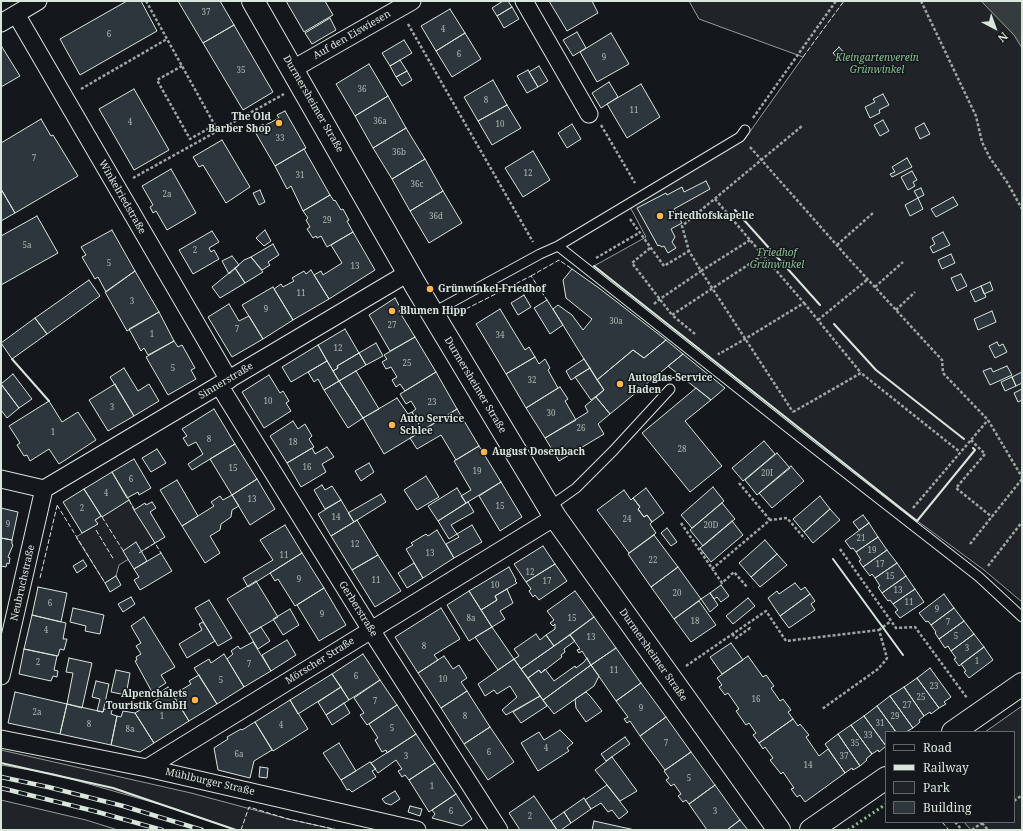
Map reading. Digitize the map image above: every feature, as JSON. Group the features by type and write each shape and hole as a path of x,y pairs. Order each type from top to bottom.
{"street":[{"path":"1,23 38,1"},
{"name":"Durmersheimer Straße","path":"254,1 408,273 552,512 669,678 779,830"},
{"path":"524,1 589,114"},
{"name":"Auf den Eiswiesen","path":"297,77 405,5"},
{"name":"Winkelriedstraße","path":"16,14 116,187 224,382"},
{"name":"Sinnerstraße","path":"44,489 408,273"},
{"name":"Gerberstraße","path":"224,382 371,630 500,830"},
{"path":"1,479 44,489"},
{"name":"Neubruchstraße","path":"1,676 44,489"},
{"name":"Mörscher Straße","path":"147,768 371,630 552,512"},
{"path":"955,731 1022,684"},
{"name":"Mühlburger Straße","path":"1,739 147,768 417,830"},
{"path":"811,830 885,779"}],"lane":[{"path":"432,313 540,254 558,246 742,134"},
{"path":"558,246 979,577 1022,617"},
{"path":"552,512 613,451 670,389"}],"path":[{"path":"146,1 218,130"},
{"path":"836,1 742,134 761,160 942,360 943,373 988,420 1022,478 970,544"},
{"path":"921,1 976,116 982,142 990,158 1007,182 1022,209"},
{"path":"405,5 531,239"},
{"path":"65,98 167,39"},
{"path":"182,66 157,80 190,139 215,124"},
{"path":"116,187 218,130 297,77"},
{"path":"589,114 595,115 642,195"},
{"path":"799,416 793,412 701,271 689,251 682,226 802,126"},
{"path":"714,199 804,303 861,373 960,452"},
{"path":"837,245 873,213"},
{"path":"632,224 664,266 689,251"},
{"path":"582,265 639,233"},
{"path":"643,313 660,299 701,271 750,240"},
{"path":"650,248 632,263 672,315 695,334"},
{"path":"672,315 763,255"},
{"path":"875,287 903,262"},
{"path":"818,320 868,279"},
{"path":"896,310 915,292"},
{"path":"713,349 718,354 804,303"},
{"path":"793,412 861,373"},
{"path":"904,519 988,420"},
{"path":"971,440 985,454 956,488 992,517"},
{"path":"738,483 770,520"},
{"path":"908,503 914,508"},
{"path":"712,569 770,520 787,518 804,539"},
{"path":"979,577 1022,522"},
{"path":"681,524 722,583 734,572 747,587"},
{"path":"840,549 896,628 915,627 979,714"},
{"path":"669,678 766,611 786,640 879,630 891,621"},
{"path":"732,634 736,638 750,628 751,630"},
{"path":"822,709 878,669 885,662 887,658 879,630"},
{"path":"972,830 981,823"}],"green space":[{"name":"Friedhof Grünwinkel","path":"689,1 1022,1 1022,602 984,570 908,514 594,266 646,237 630,207 744,140 803,57 699,19"},
{"path":"129,500 155,543 119,565 116,576 105,583 76,537 97,524 95,520"},
{"path":"1022,706 1022,830 971,830 965,823 1015,823 1015,731 986,731"},
{"path":"1,750 191,793 288,819 338,830 236,830 176,809 54,774 1,765"},
{"path":"1,800 86,820 118,830 1,830"}],"shaded area":[{"path":"981,1 1022,1 1022,48 1014,35"}],"building":[{"path":"127,1 141,1 157,31 80,75 60,39"},
{"path":"178,1 220,1 234,25 203,43"},
{"path":"286,1 325,1 333,15 304,32"},
{"path":"503,1 508,1 512,7 497,16 492,8"},
{"path":"549,1 592,1 598,13 567,31"},
{"path":"512,7 519,19 504,28 497,16"},
{"path":"450,9 465,33 436,51 421,26"},
{"path":"330,18 336,30 312,44 305,33"},
{"path":"234,25 273,92 243,110 203,43"},
{"path":"577,32 586,48 573,56 563,40"},
{"path":"465,33 481,59 452,77 436,51"},
{"path":"611,33 629,64 597,82 580,52"},
{"path":"404,40 412,53 390,66 382,53"},
{"path":"2,47 20,76 1,87 1,48"},
{"path":"839,47 846,55 840,61 833,53"},
{"path":"400,60 407,71 396,77 390,66"},
{"path":"369,64 388,96 355,116 336,84"},
{"path":"539,66 548,81 538,87 529,72"},
{"path":"528,70 538,87 527,93 517,76"},
{"path":"407,71 412,80 402,86 396,77"},
{"path":"493,80 507,105 478,121 464,97"},
{"path":"609,82 618,97 601,108 592,93"},
{"path":"641,84 660,117 627,138 607,104"},
{"path":"134,89 169,150 134,170 99,109"},
{"path":"883,94 889,105 879,110 880,113 870,118 865,107 875,102 873,99"},
{"path":"388,96 406,128 373,148 355,116"},
{"path":"507,105 521,128 492,145 478,121"},
{"path":"285,111 306,148 275,166 254,130 263,124 264,126 279,118 277,115"},
{"path":"41,119 51,136 53,135 78,176 15,213 1,189 1,143"},
{"path":"883,120 889,131 880,136 874,125"},
{"path":"924,123 930,134 920,139 915,128"},
{"path":"572,124 581,139 567,148 558,133"},
{"path":"406,128 425,159 392,179 373,148"},
{"path":"222,140 250,187 226,203 203,165 199,167 193,157"},
{"path":"304,149 330,195 303,211 291,186 287,189 275,166"},
{"path":"533,151 550,180 523,197 505,168"},
{"path":"907,158 912,167 892,177 890,174 895,172 892,167"},
{"path":"425,159 443,191 410,211 392,179"},
{"path":"171,169 196,213 167,230 156,211 153,213 150,207 153,205 142,186"},
{"path":"912,171 917,180 913,182 915,186 908,190 901,177"},
{"name":"Friedhofskapelle","path":"706,181 710,189 674,209 682,223 671,229 675,237 672,242 676,248 668,253 664,246 658,246 637,208 666,193 667,195 682,187 684,192"},
{"path":"921,188 924,195 918,198 914,191"},
{"path":"1,189 15,213 1,221"},
{"path":"260,190 265,202 259,205 253,193"},
{"path":"443,191 462,223 429,243 410,211"},
{"path":"330,195 341,210 343,209 353,232 327,247 321,236 317,238 316,236 313,238 307,229 310,227 306,220 308,218 303,211"},
{"path":"953,197 958,205 936,217 931,209"},
{"path":"918,198 923,209 910,216 905,205"},
{"path":"37,216 58,253 1,285 1,236"},
{"path":"112,230 135,271 106,292 98,277 95,279 82,257 86,255 81,247"},
{"path":"265,230 271,241 264,246 256,238"},
{"path":"212,231 219,242 209,248 211,252 214,250 219,259 193,274 179,250"},
{"path":"353,232 375,270 329,299 314,275 321,271 323,275 342,263 331,245"},
{"path":"943,232 950,245 933,253 930,247 935,244 932,238"},
{"path":"273,244 279,255 268,262 270,265 262,270 251,257"},
{"path":"951,254 955,263 942,269 938,260"},
{"path":"232,256 239,265 229,274 222,261"},
{"path":"251,257 263,272 245,283 235,268 244,260"},
{"path":"235,268 245,283 220,298 212,287"},
{"path":"572,269 666,340 644,358 633,350 597,380 553,309 558,305 572,315 583,330 592,319 566,298 563,280"},
{"path":"311,270 329,299 293,320 274,289 281,284 283,287 294,281 292,278 304,271 306,274"},
{"path":"135,271 159,312 127,331 105,292"},
{"path":"961,274 967,286 957,291 951,278"},
{"path":"89,280 100,296 47,334 35,318"},
{"path":"990,282 993,290 984,294 981,286"},
{"path":"981,286 986,297 975,302 970,291"},
{"path":"273,287 293,320 263,339 242,305"},
{"path":"524,295 531,307 518,315 511,303"},
{"path":"395,298 401,309 399,311 415,337 390,351 369,315"},
{"path":"547,300 563,325 550,334 534,308"},
{"path":"229,304 239,321 249,316 263,339 232,357 208,317"},
{"path":"500,309 525,350 529,347 535,357 506,374 476,324"},
{"path":"992,311 996,322 978,330 974,319"},
{"path":"159,312 174,341 148,355 144,348 141,351 129,329"},
{"path":"35,318 47,334 12,359 1,343"},
{"path":"345,329 359,353 337,366 338,368 333,371 318,345"},
{"path":"415,337 436,372 405,391 400,384 396,387 392,380 397,377 391,367 386,369 382,362 387,359 384,355"},
{"path":"666,340 683,354 610,414 596,397 604,390 597,380 633,350 644,358"},
{"path":"174,341 178,347 182,345 195,368 191,370 196,379 168,395 146,357"},
{"path":"997,342 999,346 1003,344 1007,352 995,358 989,346"},
{"path":"376,343 383,356 366,365 359,353"},
{"path":"318,345 327,361 291,382 282,367"},
{"path":"359,353 366,365 339,381 333,371 338,368 337,366"},
{"path":"683,354 725,388 711,400 668,366"},
{"path":"535,357 539,364 545,359 550,368 548,370 558,388 526,408 506,374"},
{"path":"584,359 590,368 571,380 566,371"},
{"path":"327,361 339,381 324,390 318,379 314,382 308,372"},
{"path":"1007,366 1012,375 990,385 983,371 991,368 993,372"},
{"path":"124,368 138,391 149,384 159,401 134,416 110,377"},
{"path":"590,368 604,390 591,400 575,377"},
{"path":"356,371 379,409 363,418 339,381"},
{"path":"436,372 457,409 422,431 412,412 416,409 411,401 406,404 400,394"},
{"path":"1022,372 1022,383 1016,386 1012,377"},
{"path":"13,374 32,399 19,408 1,384"},
{"path":"269,375 280,393 283,391 289,401 286,403 291,411 264,428 242,392"},
{"path":"1012,377 1016,386 1005,391 1001,382"},
{"path":"339,381 363,418 348,428 324,390"},
{"path":"1,384 19,408 7,418 1,410"},
{"path":"115,384 134,416 108,431 89,400"},
{"path":"560,387 568,399 565,401 576,420 545,438 526,408"},
{"path":"696,388 711,400 685,421 722,466 690,492 642,433"},
{"path":"1022,389 1022,400 1018,402 1014,393"},
{"path":"596,397 610,414 598,424 604,434 559,461 545,438 588,412 585,406"},
{"path":"397,398 408,414 412,412 422,431 384,454 363,418"},
{"path":"49,401 62,422 78,412 96,440 59,464 49,449 30,461 27,455 24,456 17,445 20,443 9,426"},
{"path":"214,409 235,444 192,470 188,464 203,454 196,442 188,446 183,438 187,436 182,429"},
{"path":"457,409 479,446 456,460 441,435 417,449 410,438"},
{"path":"293,421 298,429 305,424 312,436 309,439 314,447 287,463 270,436"},
{"path":"764,441 775,454 743,481 732,468"},
{"path":"235,444 257,479 232,495 210,459"},
{"path":"479,446 501,482 466,503 461,496 471,490 454,461"},
{"path":"327,447 334,457 322,464 326,472 301,487 287,463 312,448 315,454"},
{"path":"157,449 166,463 151,472 142,458"},
{"path":"777,453 790,468 757,495 745,480"},
{"path":"134,459 151,488 139,495 138,492 127,498 112,472"},
{"path":"369,463 374,472 361,481 355,471"},
{"path":"791,466 804,481 772,508 759,493"},
{"path":"112,472 129,500 102,517 84,489"},
{"path":"426,476 439,497 417,510 404,490"},
{"path":"257,479 275,509 250,525 232,495"},
{"path":"177,480 198,516 182,526 160,490"},
{"path":"501,482 522,517 500,531 479,496"},
{"path":"322,485 325,490 332,486 341,500 325,509 314,490"},
{"path":"713,487 724,501 692,528 681,515"},
{"path":"457,488 466,503 438,521 428,506"},
{"path":"646,488 664,513 652,522 647,515 644,517 638,509 640,507 633,498"},
{"path":"84,489 101,516 95,520 98,524 82,533 63,502"},
{"path":"624,490 631,500 633,498 640,507 638,509 644,517 647,515 652,522 650,524 656,533 629,553 597,510"},
{"path":"381,494 386,502 354,522 348,513"},
{"path":"232,495 239,506 232,510 231,517 221,524 220,530 210,536 220,553 205,563 182,526 214,506 211,502 220,496 223,500"},
{"path":"820,496 830,509 804,532 793,519"},
{"path":"341,500 354,522 331,536 318,514"},
{"path":"152,502 156,508 150,512 165,537 155,543 134,510 145,503 146,505"},
{"path":"468,502 474,512 451,525 457,534 449,539 438,521"},
{"path":"722,503 735,519 703,546 690,530"},
{"path":"1,508 18,512 12,540 1,538"},
{"path":"830,509 840,520 813,543 804,532"},
{"path":"863,515 869,523 859,530 853,522"},
{"path":"357,520 378,555 352,570 331,536"},
{"path":"732,521 743,535 711,562 700,548"},
{"path":"869,523 878,537 856,552 853,548 851,549 845,541"},
{"path":"285,525 302,553 248,587 243,578 273,560 260,540"},
{"path":"472,525 482,542 454,558 446,544 459,537 457,534"},
{"path":"667,528 677,542 671,546 661,533"},
{"path":"437,530 454,558 423,578 406,549 413,545 411,543 426,534 428,536"},
{"path":"654,535 678,567 651,587 628,554"},
{"path":"878,537 887,550 863,567 856,552"},
{"path":"1,538 12,540 13,545 8,557 10,558 9,564 7,563 6,567 1,566"},
{"path":"765,540 777,554 751,577 739,563"},
{"path":"136,542 147,561 134,569 123,551"},
{"path":"543,546 555,564 526,582 514,564"},
{"path":"887,550 897,563 875,578 872,574 870,576 863,567"},
{"path":"161,553 172,571 140,590 134,580 139,577 134,569"},
{"path":"302,553 324,588 295,606 278,579 275,581 270,573"},
{"path":"777,554 787,565 760,587 751,577"},
{"path":"378,555 401,591 375,607 352,570"},
{"path":"83,560 87,566 77,573 73,566"},
{"path":"414,563 423,578 407,588 398,573"},
{"path":"897,563 906,576 882,593 875,578"},
{"path":"555,564 567,581 539,600 535,595 533,597 529,591 531,589 526,582"},
{"path":"509,567 517,583 495,596 497,600 481,610 469,591"},
{"path":"678,567 701,599 674,619 651,587"},
{"path":"116,576 121,585 110,592 105,583"},
{"path":"906,576 915,589 893,604 890,600 888,601 882,593"},
{"path":"256,581 278,617 249,634 227,599"},
{"path":"795,583 801,590 805,587 810,594 780,616 768,598 777,591 779,594"},
{"path":"721,585 729,596 721,602 717,597 714,599 710,593"},
{"path":"38,587 67,593 61,622 32,615"},
{"path":"324,588 346,625 319,641 297,605"},
{"path":"507,589 513,603 500,611 505,619 492,627 481,610 497,600 495,596"},
{"path":"915,589 924,602 900,618 895,612 898,610 893,604"},
{"path":"469,591 492,627 469,641 447,605"},
{"path":"575,591 594,617 554,646 546,635 555,629 555,624 553,626 550,623 554,620 547,611"},
{"path":"710,593 718,605 710,612 701,599"},
{"path":"810,594 815,601 811,604 815,610 789,628 780,616"},
{"path":"944,594 954,608 931,625 928,621 926,622 919,613"},
{"path":"131,597 135,604 123,612 118,604"},
{"path":"748,598 755,606 733,624 726,616"},
{"path":"209,600 232,638 218,646 195,608"},
{"path":"699,601 716,625 691,642 674,619"},
{"path":"73,608 104,615 100,634 85,631 86,626 70,622"},
{"path":"441,608 460,639 434,655 438,660 418,673 395,637"},
{"path":"954,608 964,621 939,639 931,625"},
{"path":"290,609 299,625 283,635 273,619"},
{"path":"32,615 66,623 63,639 67,639 64,650 60,649 58,656 24,649"},
{"path":"144,617 175,667 161,675 166,683 152,692 135,661 137,660 136,657 141,654 136,646 141,643 131,626"},
{"path":"594,617 616,648 591,665 582,651 579,653 577,650 580,649 570,635"},
{"path":"964,621 974,634 951,651 948,646 945,648 939,639"},
{"path":"203,622 215,641 187,658 179,644 202,630 199,624"},
{"path":"261,627 270,641 258,649 249,634"},
{"path":"492,627 514,659 498,670 475,637"},
{"path":"536,634 540,640 546,635 554,646 521,669 514,659 519,656 514,649"},
{"path":"974,634 984,647 959,666 951,651"},
{"path":"570,635 575,641 564,649 565,652 561,655 562,657 541,673 539,670 528,678 521,669"},
{"path":"287,640 296,655 271,671 262,655"},
{"path":"253,642 271,671 244,687 227,659 233,654 231,651 238,646 240,649"},
{"path":"731,643 743,660 722,674 710,657"},
{"path":"984,647 993,660 969,678 964,672 966,671 961,664"},
{"path":"616,648 641,683 616,701 591,665"},
{"path":"24,649 57,656 54,670 58,671 57,677 53,676 51,681 19,674"},
{"path":"224,654 244,687 217,704 194,668 209,659 211,663"},
{"path":"363,654 380,680 349,700 332,674"},
{"path":"444,656 453,669 459,665 467,678 461,682 467,691 441,708 418,673"},
{"path":"748,656 763,677 766,675 774,686 771,688 780,701 783,699 791,710 788,712 793,719 759,743 753,735 756,733 749,723 746,725 736,711 739,709 728,693 725,695 719,687 722,685 717,678"},
{"path":"69,658 92,663 82,708 67,704 73,673 66,672"},
{"path":"587,658 591,665 543,700 528,678 539,670 541,673 545,669 554,681 575,666 576,668"},
{"path":"514,659 540,696 506,715 502,710 517,697 510,686 497,694 494,690 485,696 478,684"},
{"path":"591,665 599,676 594,686 554,714 543,700"},
{"path":"930,668 951,697 944,702 946,704 939,708 917,678"},
{"path":"116,670 130,673 126,695 111,692"},
{"path":"332,674 341,687 298,714 290,700"},
{"path":"199,675 217,704 189,721 173,695 191,684 189,681"},
{"path":"917,678 939,708 931,714 930,712 924,716 904,687"},
{"path":"380,680 397,705 367,725 360,715 364,713 354,698"},
{"path":"96,681 109,684 103,712 97,711 100,699 92,697"},
{"path":"641,683 666,717 640,736 630,721 627,723 624,719 628,717 616,701"},
{"path":"168,687 189,721 154,743 135,713 161,697 159,693"},
{"path":"341,687 349,700 326,715 318,702"},
{"path":"904,687 924,716 913,728 890,696"},
{"path":"467,691 490,727 464,744 441,708"},
{"path":"15,692 67,704 60,734 8,723"},
{"path":"586,692 602,711 586,722 576,708 575,699"},
{"path":"540,696 547,706 521,723 513,712"},
{"path":"890,696 913,728 908,731 895,731 877,706"},
{"path":"290,700 308,729 273,751 255,722"},
{"path":"344,703 350,713 332,725 326,715"},
{"path":"67,704 103,712 104,709 112,710 111,714 117,716 111,745 60,734"},
{"path":"397,705 416,734 387,753 386,750 382,752 375,740 378,738 369,724"},
{"path":"877,706 895,731 885,731 885,745 864,716"},
{"path":"123,711 135,713 154,743 140,752 111,745 117,716 121,717"},
{"path":"864,716 885,745 885,747 879,752 878,750 872,754 851,725"},
{"path":"666,717 691,752 665,770 640,736"},
{"path":"793,719 798,726 800,724 809,735 806,737 819,756 828,749 845,773 805,802 800,795 797,797 791,789 794,788 783,772 781,774 770,760 773,758 765,747 763,749 759,743"},
{"path":"255,722 272,750 254,761 250,778 218,770 214,748 228,739 227,737"},
{"path":"851,725 872,754 860,766 838,734"},
{"path":"490,727 514,762 488,780 464,744"},
{"path":"560,730 573,743 567,748 569,751 538,771 521,743 539,732 544,740"},
{"path":"416,734 435,763 409,780 405,775 402,777 398,771 402,769 396,760 378,773 371,763"},
{"path":"838,734 860,766 853,770 852,768 845,773 825,744"},
{"path":"625,737 630,744 606,761 601,754"},
{"path":"339,743 356,771 341,780 323,753"},
{"path":"691,752 715,785 689,804 686,800 683,802 678,796 681,794 674,784 671,786 666,780 669,778 664,771"},
{"path":"612,757 637,791 620,801 595,770"},
{"path":"370,762 376,769 372,771 376,777 352,792 349,789 347,790 341,780"},
{"path":"435,763 456,794 429,812 409,780"},
{"path":"260,767 268,768 267,778 259,777"},
{"path":"607,785 628,812 619,819 612,810 608,812 601,803 591,809 585,800"},
{"path":"715,785 740,820 727,830 707,830 689,804"},
{"path":"395,791 400,799 391,805 385,803 382,799"},
{"path":"456,794 472,819 462,826 432,818 435,814 432,810"},
{"path":"534,796 557,830 520,830 509,813"},
{"path":"584,798 591,809 571,823 564,812"},
{"path":"410,806 422,809 420,816 408,812"},
{"path":"564,812 571,823 561,830 557,830 551,821"},
{"path":"740,820 748,830 727,830"},
{"path":"594,821 635,830 592,830"}],"railway":[{"path":"1,777 123,806 202,830"},
{"path":"1,788 94,811 162,830"}],"hedge":[{"path":"848,830 885,805"}],"fence":[{"path":"803,57 844,1"},
{"path":"531,276 559,260 572,269"},
{"path":"466,309 531,276 547,300"},
{"path":"129,500 134,510"},
{"path":"57,505 105,583"},
{"path":"40,578 57,506"},
{"path":"102,517 124,552"},
{"path":"96,530 114,560"},
{"path":"139,553 155,543 161,553"},
{"path":"241,830 249,807 288,819 338,830"},
{"path":"943,823 949,830"}],"wall":[{"path":"735,210 820,305"},
{"path":"594,266 917,521 975,450 973,448"},
{"path":"834,324 876,370 964,439"},
{"path":"12,359 49,401"},
{"path":"833,559 903,655"},
{"path":"1,763 113,788 236,830"}],"place":[{"name":"The Old Barber Shop","path":"279,123"},
{"name":"Friedhofskapelle","path":"660,216"},
{"name":"Grünwinkel-Friedhof","path":"430,289"},
{"name":"Blumen Hipp","path":"392,311"},
{"name":"Autoglas-Service Haden","path":"620,384"},
{"name":"Auto Service Schlee","path":"392,425"},
{"name":"August Dosenbach","path":"484,452"},
{"name":"Alpenchalets Touristik GmbH","path":"195,700"}],"park label":[{"name":"Kleingartenverein Grünwinkel","path":"877,64"}]}
